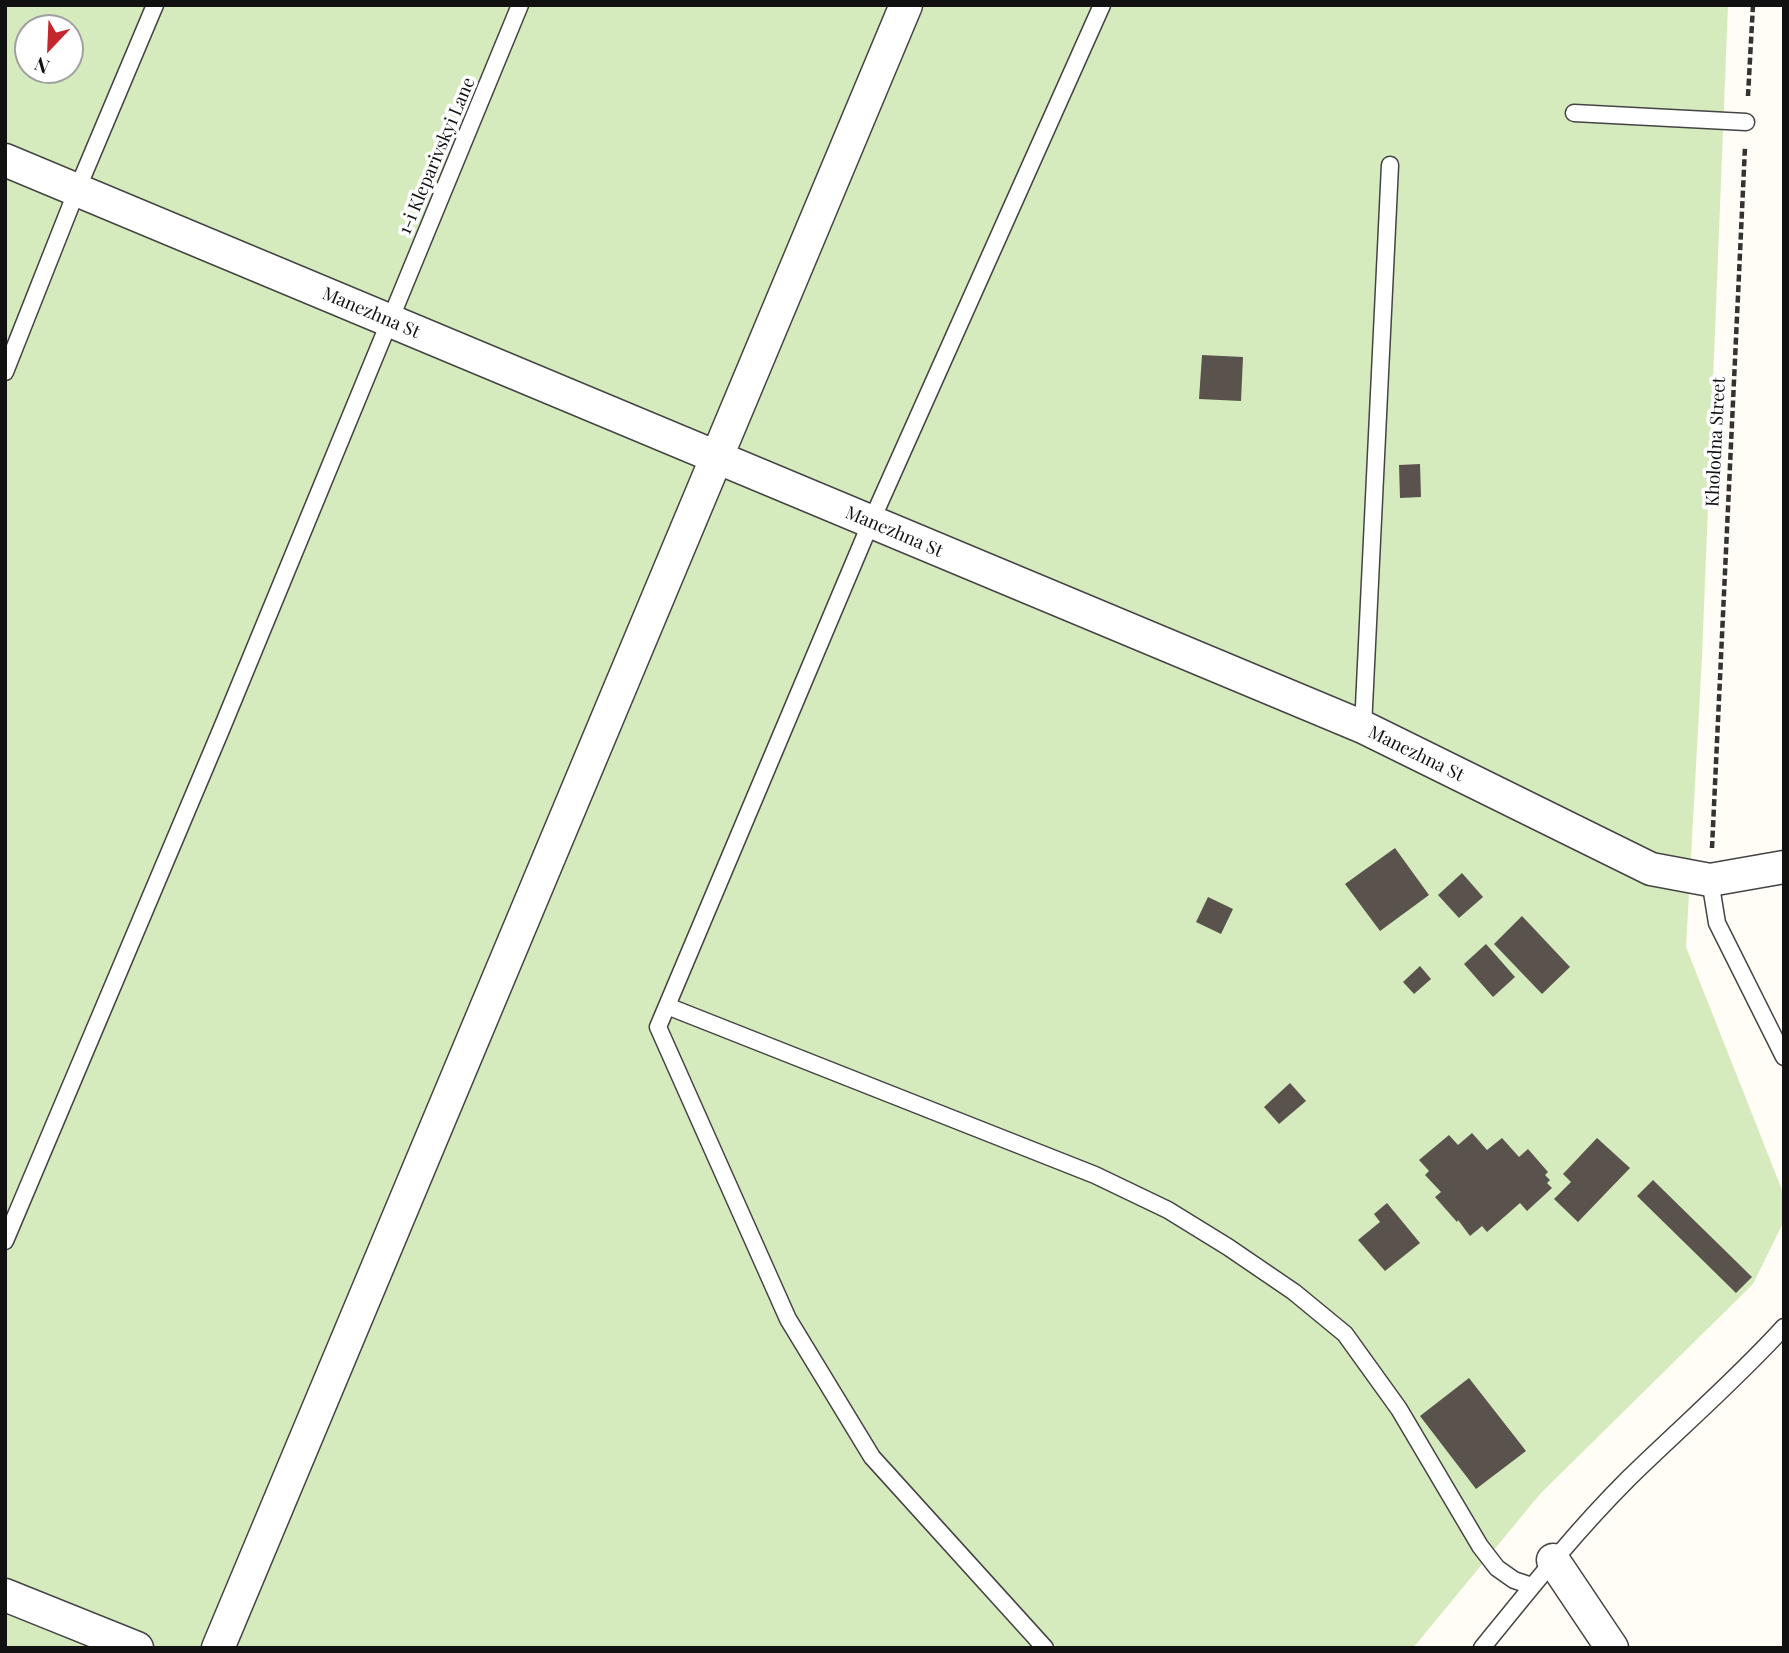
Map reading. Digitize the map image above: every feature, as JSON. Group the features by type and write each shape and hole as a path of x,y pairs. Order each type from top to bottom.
{"street":[{"path":"218,1648 906,5"},
{"name":"Manezhna St","path":"5,160 1363,727 1651,869 1710,880 1784,867"},
{"path":"1553,1560 1612,1648"},
{"path":"5,1595 137,1648"}],"lane":[{"path":"5,372 77,190 155,5"},
{"name":"1-i Kleparivskyi Lane","path":"5,1241 221,730 520,5"},
{"path":"1045,1648 872,1457 788,1320 658,1027 872,522 1102,5"},
{"path":"1574,113 1746,122"},
{"path":"1363,727 1390,165"},
{"path":"1710,880 1717,923 1784,1057"},
{"path":"667,1006 1107,1181 1168,1210 1228,1247 1294,1292 1345,1334 1399,1409 1491,1561 1497,1569 1514,1580 1532,1586"},
{"path":"1482,1648 1553,1560 1626,1481 1750,1364 1784,1327"}],"path":[{"name":"Kholodna Street","path":"1710,880 1753,5"}],"green space":[{"path":"5,5 1728,5 1702,657 1686,947 1784,1195 1784,1221 1753,1284 1540,1494 1413,1648 5,1648"}],"building":[{"path":"1202,355 1243,357 1241,401 1199,399"},
{"path":"1420,464 1421,497 1400,498 1399,465"},
{"path":"1395,848 1429,895 1380,931 1345,884"},
{"path":"1462,873 1483,897 1459,918 1438,895"},
{"path":"1208,897 1233,909 1221,934 1196,922"},
{"path":"1522,916 1570,967 1542,994 1494,944"},
{"path":"1486,944 1515,977 1493,997 1464,964"},
{"path":"1420,966 1431,979 1414,994 1403,982"},
{"path":"1290,1083 1306,1101 1279,1124 1264,1107"},
{"path":"1472,1133 1487,1150 1502,1138 1519,1157 1528,1149 1548,1172 1545,1175 1550,1180 1547,1183 1552,1188 1527,1211 1520,1203 1487,1232 1482,1226 1470,1236 1435,1197 1441,1192 1425,1175 1429,1171 1419,1160 1449,1135 1458,1145"},
{"path":"1597,1138 1630,1168 1578,1222 1554,1199 1571,1182 1563,1174"},
{"path":"1653,1180 1752,1277 1736,1293 1637,1196"},
{"path":"1387,1203 1420,1243 1385,1271 1358,1240 1380,1222 1374,1214"},
{"path":"1469,1378 1526,1451 1476,1489 1420,1416"}]}
